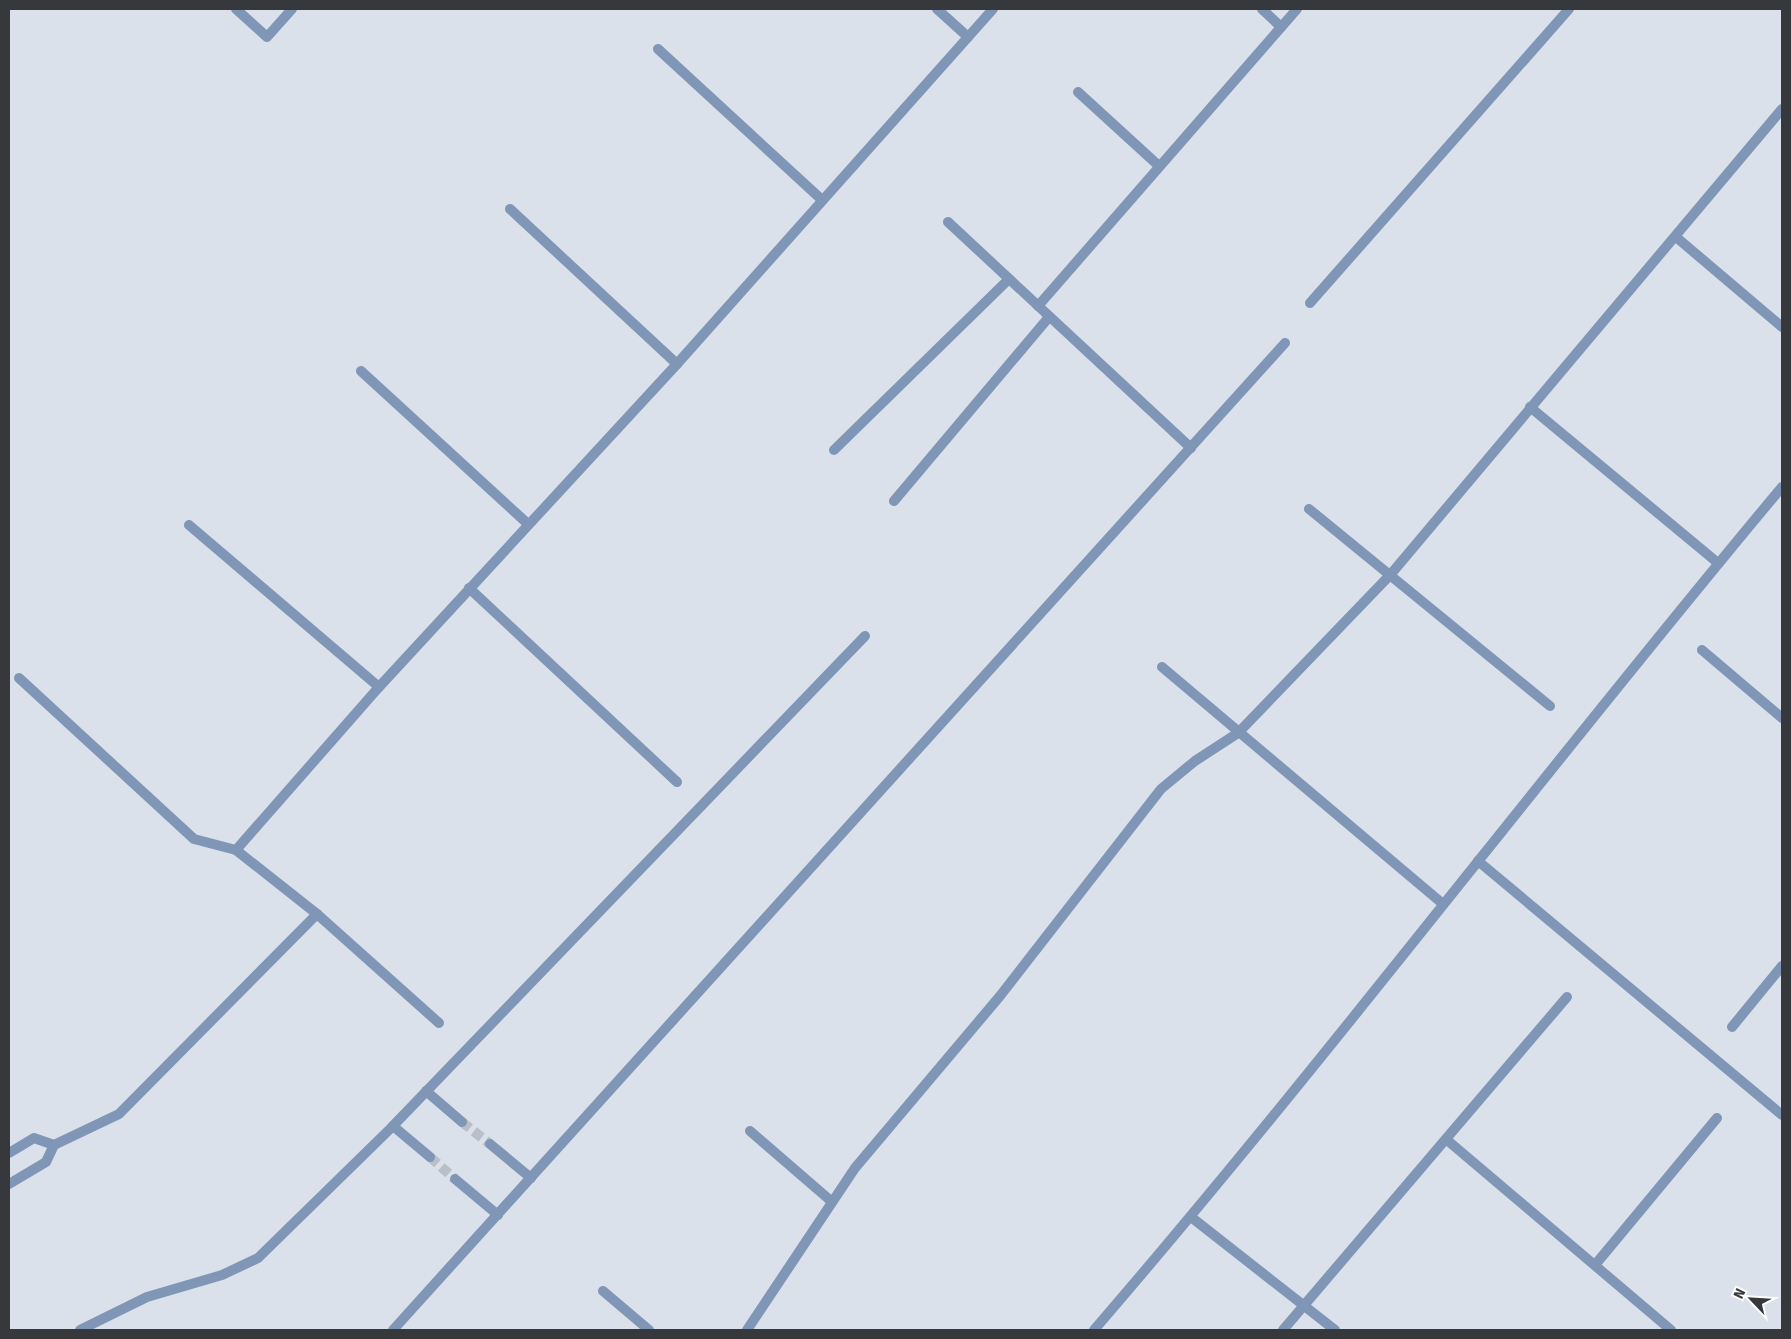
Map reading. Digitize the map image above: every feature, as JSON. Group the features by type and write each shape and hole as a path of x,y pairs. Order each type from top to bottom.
{"street":[{"path":"236,9 267,37 292,9"},
{"path":"937,9 968,36"},
{"path":"236,850 379,687 676,364 821,199 993,9"},
{"path":"1262,9 1281,27"},
{"path":"1038,306 1297,9"},
{"path":"1310,303 1568,9"},
{"path":"658,49 821,199"},
{"path":"1078,92 1160,166"},
{"path":"747,1330 831,1201 855,1168 1000,996 1161,789 1195,761 1238,733 1391,574 1782,110"},
{"path":"510,209 676,364"},
{"path":"948,222 1190,448"},
{"path":"1676,237 1782,327"},
{"path":"834,450 1009,279"},
{"path":"894,501 1049,317"},
{"path":"394,1330 1285,343"},
{"path":"361,371 528,524"},
{"path":"1530,407 1718,563"},
{"path":"1094,1330 1191,1217 1583,728 1782,487"},
{"path":"1309,509 1391,574 1550,706"},
{"path":"189,525 379,687"},
{"path":"469,588 677,782"},
{"path":"80,1330 147,1297 222,1275 258,1258 393,1126 865,636"},
{"path":"1702,650 1782,718"},
{"path":"1162,667 1443,904"},
{"path":"19,678 194,839 236,850 317,914 439,1023"},
{"path":"1478,861 1782,1115"},
{"path":"9,1184 46,1162 54,1145 119,1114 317,914"},
{"path":"1732,1027 1782,966"},
{"path":"1283,1330 1567,997"},
{"path":"426,1092 462,1122"},
{"path":"1594,1264 1717,1118"},
{"path":"393,1126 430,1157"},
{"path":"750,1131 831,1201"},
{"path":"9,1153 34,1138 54,1145"},
{"path":"1447,1140 1671,1330"},
{"path":"490,1144 531,1178"},
{"path":"455,1179 498,1215"},
{"path":"1191,1217 1335,1330"},
{"path":"603,1291 649,1330"}],"tunnel":[{"path":"462,1122 490,1144"},
{"path":"430,1157 455,1179"}]}
